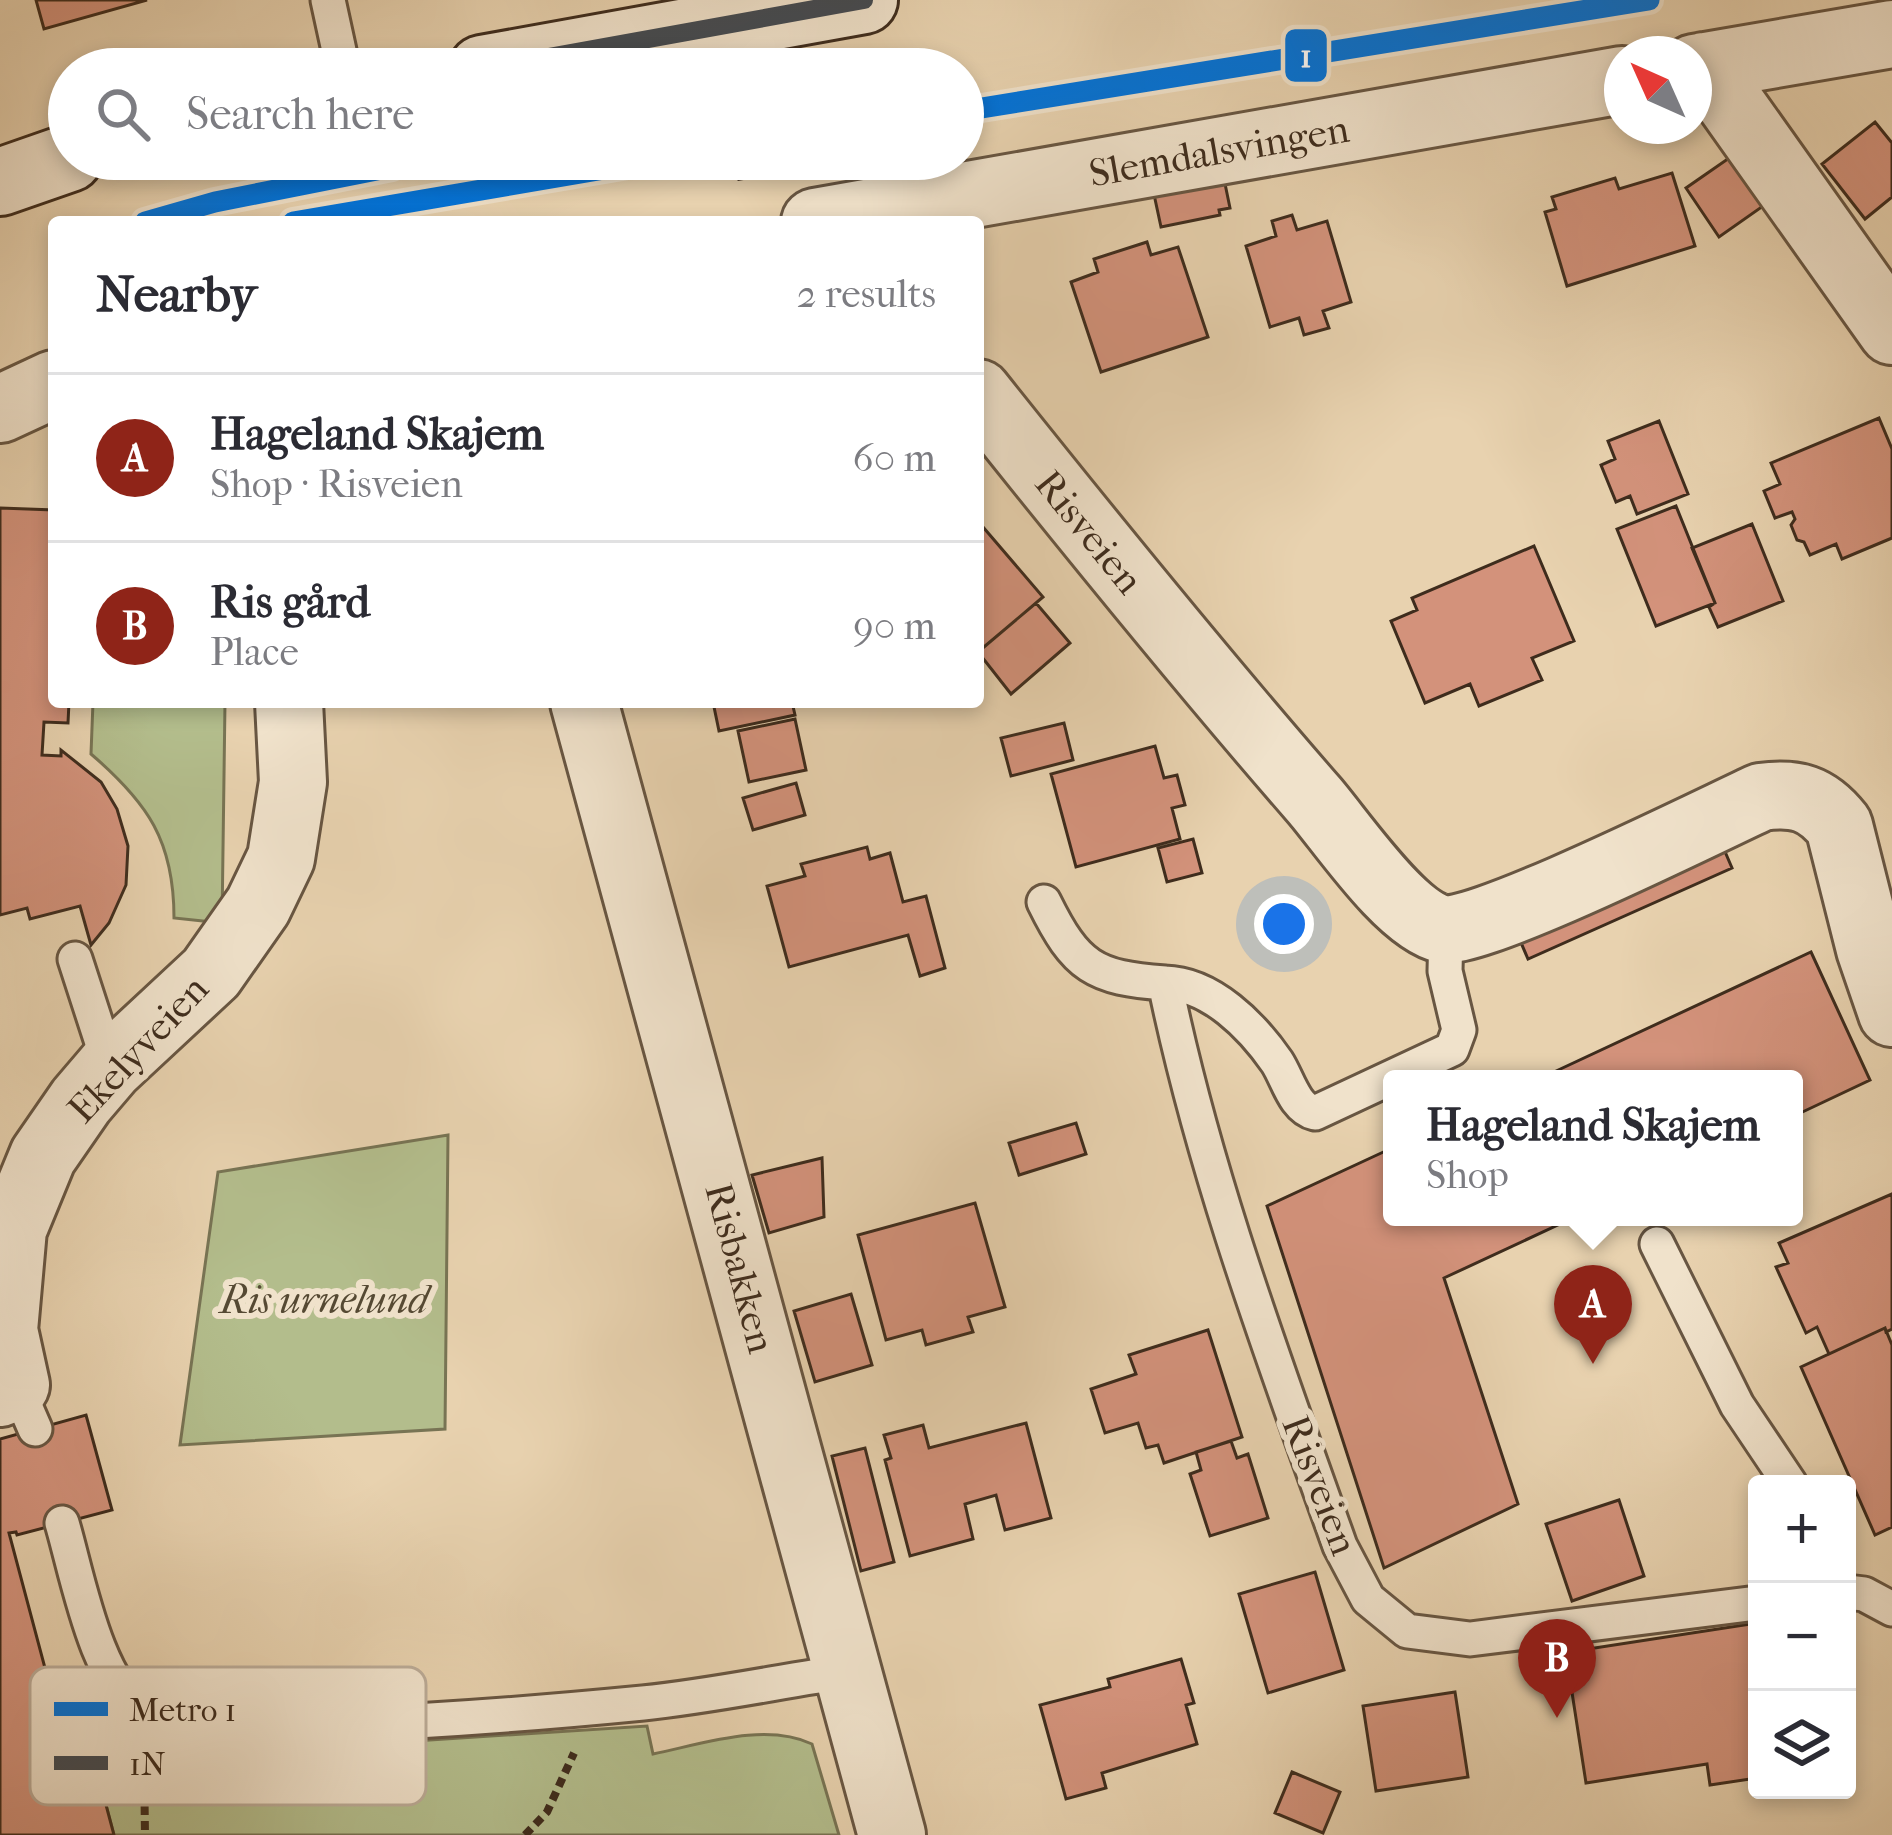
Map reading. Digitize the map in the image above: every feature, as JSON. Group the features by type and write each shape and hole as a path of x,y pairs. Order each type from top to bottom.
{"street":[{"path":"556,48 666,17 864,0"},
{"path":"1712,65 1892,34"},
{"name":"Slemdalsvingen","path":"843,205 1604,83"},
{"path":"1712,85 1892,331"},
{"path":"0,182 48,165"},
{"path":"0,410 48,387"},
{"name":"Risveien","path":"984,400 1217,688 1400,900 1430,925 1446,931"},
{"name":"Ekelyveien","path":"17,1402 4,1330 13,1228 43,1156 110,1067 211,973 258,906 281,858 293,782 289,708"},
{"name":"Risbakken","path":"586,708 892,1835"},
{"path":"1446,931 1501,915 1761,797 1786,793 1810,799 1839,826 1870,949 1892,1012"}],"lane":[{"path":"328,0 339,48"},
{"path":"1044,902 1070,947 1092,967 1118,980 1185,983 1217,999 1276,1060 1300,1105 1315,1112 1383,1081"},
{"path":"1406,1070 1452,1049 1459,1030 1445,971 1446,931"},
{"path":"75,959 110,1067"},
{"name":"Risveien","path":"1165,983 1220,1204 1340,1546 1368,1599 1408,1630 1470,1639 1748,1604"},
{"path":"1657,1244 1737,1406 1784,1475"},
{"path":"62,1523 107,1667"},
{"path":"426,1721 643,1703 850,1671"}],"path":[{"path":"752,180 843,205"},
{"path":"525,1835 547,1812 569,1768 587,1706"},
{"path":"145,1805 145,1835"}],"green space":[{"path":"93,708 225,708 222,923 174,918 169,867 154,826 128,789 91,754"},
{"name":"Ris urnelund","path":"448,1135 445,1429 180,1445 218,1172"},
{"path":"647,1726 653,1754 754,1735 794,1738 812,1744 839,1835 114,1835 106,1805 426,1805 426,1740"}],"building":[{"path":"36,0 147,0 44,29"},
{"path":"1875,122 1892,143 1892,197 1865,219 1822,164"},
{"path":"1732,156 1766,204 1719,237 1686,188"},
{"path":"1672,173 1695,246 1567,286 1545,212 1556,209 1552,197 1615,178 1619,189"},
{"path":"1223,174 1230,208 1219,210 1220,215 1161,227 1152,185"},
{"path":"1292,215 1297,230 1327,221 1351,302 1323,311 1329,328 1304,335 1299,318 1270,327 1246,246 1276,236 1272,221"},
{"path":"1147,242 1151,255 1178,247 1208,337 1101,372 1071,282 1098,272 1094,259"},
{"path":"1879,418 1892,449 1892,538 1842,559 1836,544 1810,555 1804,542 1797,540 1792,512 1775,518 1764,491 1780,484 1771,463"},
{"path":"1659,421 1688,494 1637,514 1630,496 1616,502 1601,465 1615,459 1608,441"},
{"path":"1676,506 1715,603 1656,626 1617,529"},
{"path":"0,508 48,510 48,708 69,708 68,723 44,722 42,755 61,756 61,750 101,782 117,809 128,846 126,885 109,923 91,945 80,906 30,919 27,908 0,915"},
{"path":"1752,524 1783,601 1718,627 1709,607 1715,603 1692,548"},
{"path":"984,528 1043,597 984,647"},
{"path":"1534,546 1574,641 1532,658 1542,680 1479,706 1470,684 1425,703 1391,621 1417,610 1412,598"},
{"path":"1036,603 1070,643 1011,694 984,660 984,647"},
{"path":"714,708 793,708 795,715 719,731"},
{"path":"795,719 806,770 749,782 738,731"},
{"path":"1064,723 1073,760 1011,776 1001,738"},
{"path":"1155,746 1164,778 1177,775 1185,805 1172,808 1180,839 1076,867 1051,774"},
{"path":"796,783 805,815 753,830 743,798"},
{"path":"1193,839 1202,873 1167,882 1158,848"},
{"path":"1720,840 1732,868 1528,959 1516,931"},
{"path":"867,847 870,859 890,853 903,902 926,896 945,968 920,976 908,935 789,967 767,886 805,876 801,864"},
{"path":"1811,952 1870,1080 1803,1112 1803,1070 1558,1070"},
{"path":"1076,1123 1086,1154 1019,1175 1009,1143"},
{"path":"1383,1152 1383,1226 1556,1226 1444,1278 1518,1504 1384,1568 1267,1206"},
{"path":"822,1158 824,1217 769,1233 752,1175"},
{"path":"1892,1194 1892,1329 1829,1354 1817,1327 1806,1333 1776,1267 1788,1263 1779,1243"},
{"path":"975,1203 1005,1307 968,1317 973,1332 926,1345 922,1330 886,1340 858,1235"},
{"path":"851,1294 872,1365 815,1382 794,1311"},
{"path":"1885,1328 1892,1345 1892,1527 1875,1535 1856,1492 1856,1475 1849,1475 1801,1367"},
{"path":"1208,1330 1242,1437 1164,1463 1158,1445 1146,1448 1138,1423 1105,1433 1091,1389 1136,1374 1129,1355"},
{"path":"86,1415 112,1510 17,1535 9,1533 45,1667 30,1667 30,1805 106,1805 114,1835 0,1835 0,1439"},
{"path":"1026,1423 1051,1518 1005,1530 996,1495 965,1504 973,1539 910,1556 885,1460 891,1458 884,1435 923,1425 929,1448"},
{"path":"1231,1441 1237,1458 1248,1454 1268,1518 1210,1536 1190,1474 1201,1470 1196,1452"},
{"path":"865,1448 894,1562 861,1571 832,1456"},
{"path":"1619,1500 1644,1576 1572,1601 1546,1524"},
{"path":"1315,1572 1344,1670 1268,1693 1239,1594"},
{"path":"1748,1624 1748,1779 1710,1785 1707,1764 1586,1783 1569,1673 1591,1670 1588,1649"},
{"path":"1181,1659 1194,1703 1186,1705 1197,1744 1102,1773 1106,1788 1066,1799 1040,1705 1110,1687 1108,1679"},
{"path":"1455,1692 1468,1777 1376,1791 1363,1706"},
{"path":"1292,1772 1340,1792 1323,1833 1275,1813"}],"metro line":[{"name":"1","path":"984,108 1649,0"},
{"name":"1","path":"166,216 326,180"},
{"name":"1","path":"328,216 540,180"}],"transit line":[{"name":"1N","path":"598,48 864,0"}],"place":[{"name":"Hageland Skajem","path":"1593,1364"},
{"name":"Ris gård","path":"1557,1718"}]}
